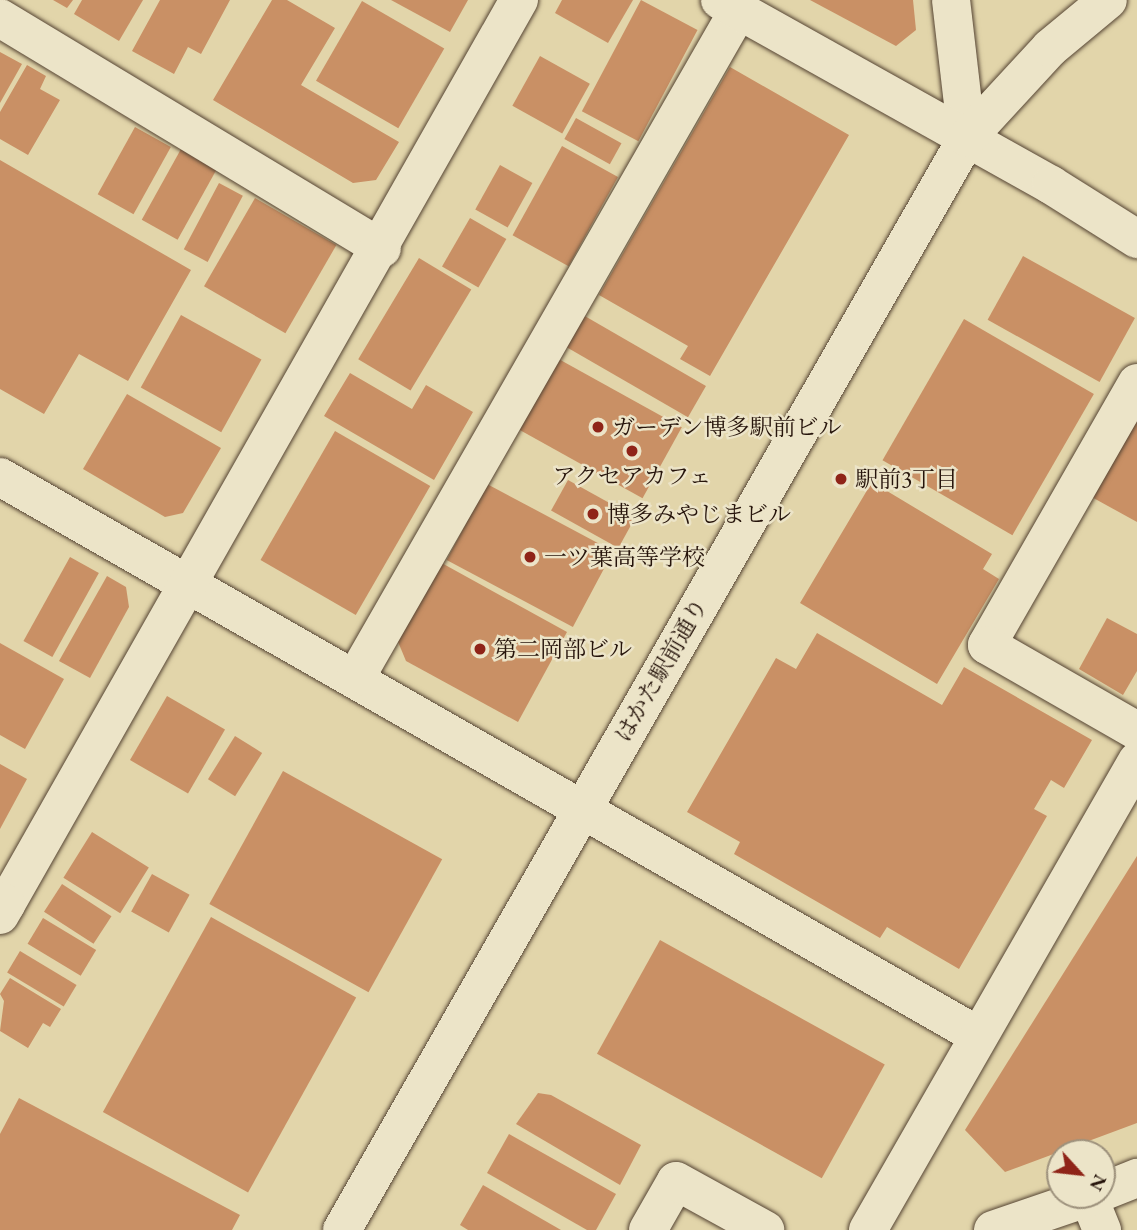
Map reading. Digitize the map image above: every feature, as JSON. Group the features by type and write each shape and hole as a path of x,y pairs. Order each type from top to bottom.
{"street":[{"path":"2,907 382,248 519,0"},
{"path":"951,0 967,138"},
{"name":"はかた駅前通り","path":"342,1230 967,138 1050,48 1108,0"},
{"path":"356,677 729,5 967,138 1137,239"},
{"path":"0,18 382,248"},
{"path":"1137,383 987,645 1137,731"},
{"path":"0,477 356,677 581,810 979,1036"},
{"path":"868,1230 1137,761"},
{"path":"1116,1192 1137,1178"},
{"path":"648,1230 676,1181 765,1230"},
{"path":"993,1230 1077,1209"}],"building":[{"path":"53,0 73,0 67,8"},
{"path":"82,0 143,0 119,41 74,14"},
{"path":"160,0 230,0 201,54 188,47 174,74 132,51"},
{"path":"272,0 287,0 335,28 301,85 399,142 376,180 353,183 213,100"},
{"path":"391,0 468,0 450,32"},
{"path":"562,0 633,0 608,43 555,13"},
{"path":"641,0 698,30 638,141 582,111"},
{"path":"810,0 913,0 916,30 896,46"},
{"path":"362,1 444,48 398,128 316,81"},
{"path":"0,52 22,64 0,103"},
{"path":"540,56 590,84 562,133 512,106"},
{"path":"27,65 46,76 40,89 60,100 28,155 0,139 0,112"},
{"path":"730,67 849,135 710,376 680,359 688,346 599,295"},
{"path":"576,118 621,143 610,164 564,139"},
{"path":"135,127 171,147 134,214 98,194"},
{"path":"562,146 618,177 569,266 513,235"},
{"path":"181,149 217,169 178,240 142,220"},
{"path":"0,160 191,270 128,381 79,354 44,414 0,389"},
{"path":"500,165 532,183 508,228 475,210"},
{"path":"219,183 243,196 208,262 184,249"},
{"path":"255,198 336,245 285,333 204,286"},
{"path":"470,218 506,239 478,287 442,266"},
{"path":"1023,256 1135,318 1100,382 988,320"},
{"path":"419,258 471,289 411,391 358,359"},
{"path":"181,315 261,360 221,432 141,388"},
{"path":"583,315 706,386 688,417 565,346"},
{"path":"964,319 1094,394 1012,535 882,460"},
{"name":"ガーデン博多駅前ビル","path":"555,357 682,427 643,498 516,428"},
{"path":"350,373 412,409 426,385 473,412 434,480 324,416"},
{"path":"127,394 221,448 183,513 165,517 83,469"},
{"path":"1137,408 1137,522 1088,495"},
{"path":"335,431 430,486 356,615 261,560"},
{"name":"博多みやじまビル","path":"568,480 635,517 618,548 551,511"},
{"path":"872,482 992,554 983,569 999,579 937,684 800,603"},
{"path":"487,484 613,551 573,627 447,560"},
{"path":"70,557 99,573 52,657 23,641"},
{"name":"第二岡部ビル","path":"438,561 567,632 518,722 406,661 396,637"},
{"path":"107,576 126,587 129,607 90,678 59,661"},
{"path":"1107,618 1137,634 1137,671 1123,695 1079,669"},
{"path":"817,633 942,705 964,667 1092,740 1064,788 1051,780 1034,809 1047,816 959,969 887,927 880,938 734,854 740,842 687,812 776,658 796,669"},
{"path":"0,643 64,679 25,749 0,735"},
{"path":"167,696 225,730 188,794 130,760"},
{"path":"235,736 262,753 235,796 208,779"},
{"path":"0,764 27,779 0,829"},
{"path":"283,771 442,859 368,992 209,904"},
{"path":"92,832 149,868 120,913 63,878"},
{"path":"1137,856 1137,1123 1094,1139 1046,1139 1046,1157 1005,1172 965,1130"},
{"path":"152,874 190,895 169,932 131,912"},
{"path":"62,884 111,916 94,944 44,912"},
{"path":"211,917 356,997 248,1193 103,1112"},
{"path":"43,918 96,950 81,976 28,944"},
{"path":"660,940 885,1065 822,1178 597,1054"},
{"path":"20,951 77,985 64,1006 7,972"},
{"path":"10,978 61,1009 50,1027 43,1023 28,1048 0,1031 4,1001 0,994"},
{"path":"538,1093 551,1095 641,1145 620,1185 516,1124"},
{"path":"19,1098 240,1215 232,1230 0,1230 0,1134"},
{"path":"509,1134 616,1194 596,1230 587,1230 487,1173"},
{"path":"483,1185 561,1230 468,1230 460,1225"}],"place":[{"name":"ガーデン博多駅前ビル","path":"598,427"},
{"name":"アクセアカフェ","path":"632,451"},
{"name":"駅前3丁目","path":"841,479"},
{"name":"博多みやじまビル","path":"593,514"},
{"name":"一ツ葉高等学校","path":"530,557"},
{"name":"第二岡部ビル","path":"480,649"}]}
